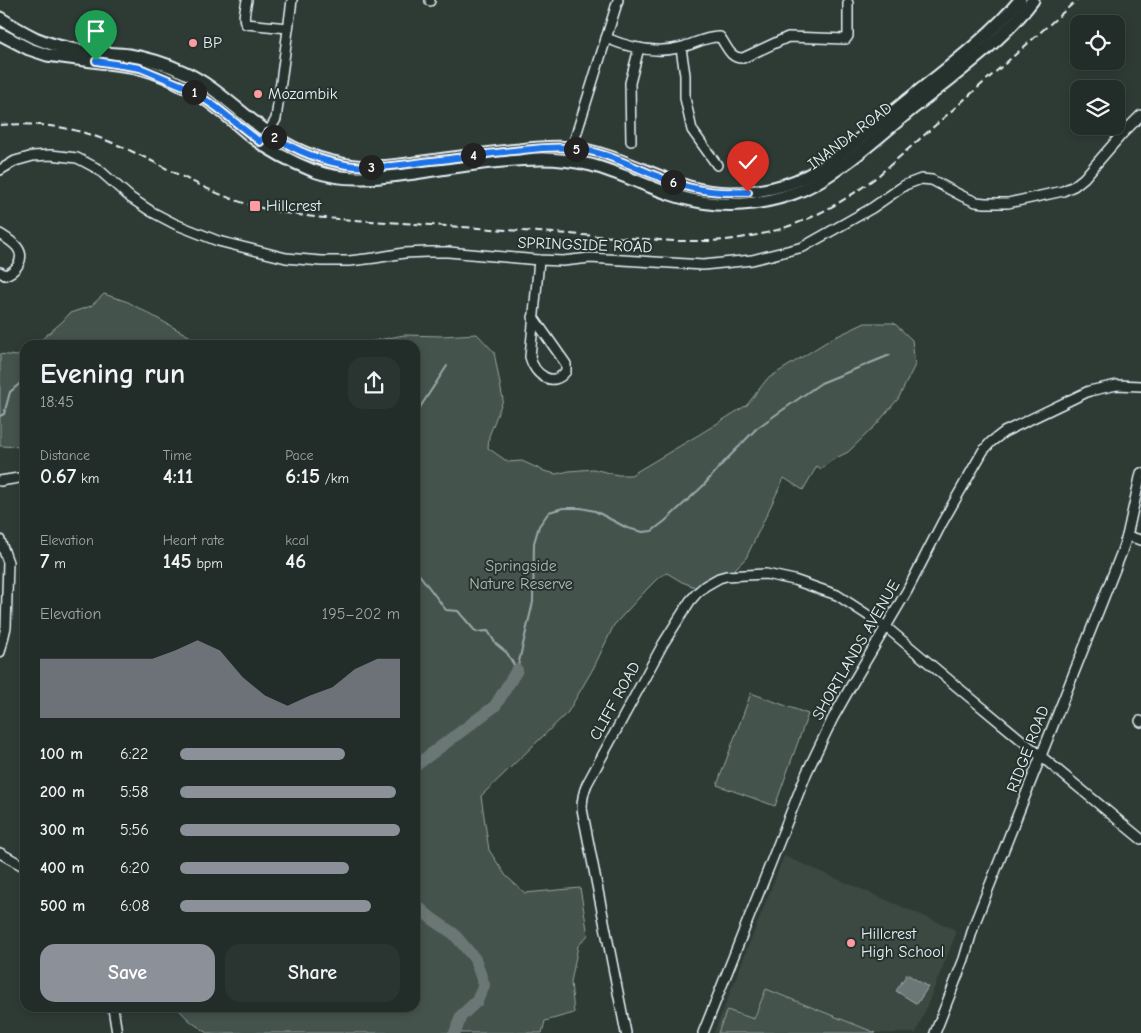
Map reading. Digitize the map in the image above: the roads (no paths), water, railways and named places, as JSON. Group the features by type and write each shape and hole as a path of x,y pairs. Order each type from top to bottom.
{"main road":[{"name":"INANDA ROAD","path":"0,18 35,38 70,49 133,56 182,71 201,80 282,142 311,156 336,163 368,167 413,164 528,149 572,148 618,159 691,188 709,191 742,192 758,191 784,185 806,176 831,162 990,32 1020,0"},
{"name":"INANDA ROAD","path":"0,34 29,49 47,55 130,66 163,77 186,87 208,101 260,142 315,171 332,176 350,178 378,177 506,161 571,161 591,165 678,197 702,202 740,204 764,201 802,189 834,171 991,45 1033,0"}],"street":[{"path":"247,0 244,18 246,24 251,26 288,28"},
{"path":"260,142 276,119 292,0"},
{"path":"572,148 618,0"},
{"path":"606,38 639,48 666,50 681,48 714,37 720,37 732,56 743,58 788,37 846,39 848,36 848,3"},
{"path":"631,141 630,82 639,48"},
{"path":"681,48 686,98 692,130 717,165"},
{"name":"SPRINGSIDE ROAD","path":"0,170 16,161 33,156 51,155 77,158 98,169 131,198 175,224 218,241 286,258 349,261 404,253 427,252 538,260 563,261 590,258 703,265 752,260 803,247 872,208 904,185 921,179 932,180 980,203 995,204 1008,202 1049,195 1069,189 1084,178 1141,115"},
{"path":"0,234 17,247 21,256 18,266 12,272 5,274 0,272"},
{"path":"534,317 566,364 566,371 561,377 553,379 544,377 536,370 530,357 538,260"},
{"name":"SHORTLANDS AVENUE","path":"703,1033 807,772 833,718 907,591 983,451 1004,432 1089,391 1117,385 1141,386"},
{"name":"RIDGE ROAD","path":"934,1033 964,959 974,925 1118,562 1141,473"},
{"path":"0,481 20,478"},
{"path":"1126,536 1141,540"},
{"path":"0,540 8,562 6,627 0,652"},
{"name":"CLIFF ROAD","path":"626,1033 582,809 583,793 676,623 690,601 711,582 726,576 766,574 794,580 836,596 886,627 1141,839"},
{"path":"0,853 20,864"},
{"path":"114,1012 117,1033"}],"waterway":[{"path":"517,670 533,602 534,543 539,526 549,512 563,508 581,508 595,511 627,528 643,532 652,531 703,486 757,428 821,383 890,355"},
{"path":"420,407 447,366"},
{"path":"0,416 4,414 10,392 20,383"},
{"path":"420,576 446,610 458,611 476,632 488,631 496,644 507,653 517,670"},
{"path":"420,762 495,706 517,670"},
{"path":"420,908 454,934 475,959 484,985 477,1001 461,1016 455,1033"}],"railway":[{"path":"0,125 24,124 82,132 129,150 214,192 255,206 289,214 675,241 732,239 760,234 797,223 831,207 863,187 1077,0"}],"place":[{"name":"BP","path":"193,43"},
{"name":"Mozambik","path":"258,94"},
{"name":"Hillcrest","path":"255,206"},
{"name":"Hillcrest High School","path":"851,943"}],"park label":[{"name":"Springside Nature Reserve","path":"521,575"}]}
